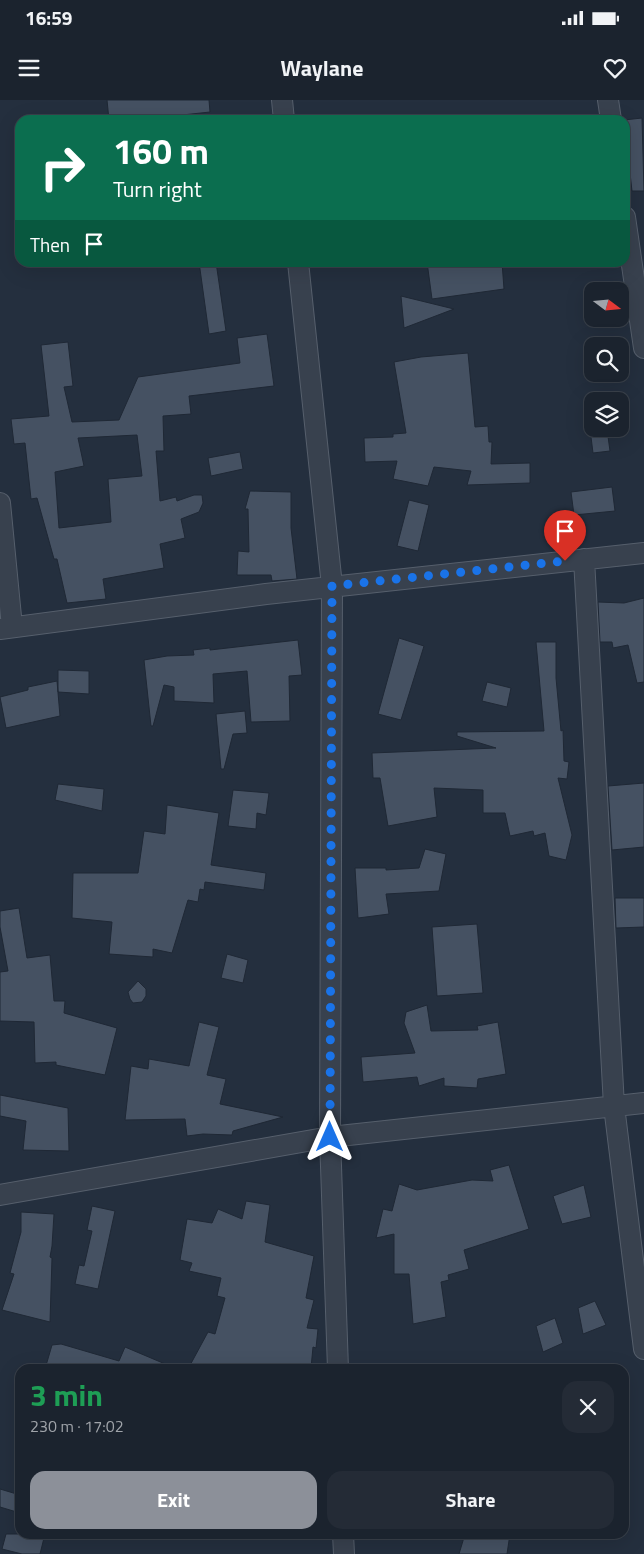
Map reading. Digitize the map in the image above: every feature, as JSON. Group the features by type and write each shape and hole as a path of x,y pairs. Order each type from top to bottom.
{"street":[{"path":"282,100 284,115"},
{"path":"608,100 610,115"},
{"path":"630,251 644,348"},
{"path":"299,267 332,586 330,1137 338,1364"},
{"path":"0,503 6,628 332,586 644,553"},
{"path":"584,559 614,1106 644,1350"},
{"path":"0,1195 330,1137 644,1103"},
{"path":"343,1539 344,1554"}],"building":[{"path":"107,100 209,100 210,112 182,115 108,115"},
{"path":"642,118 644,191 632,191 630,173 630,119"},
{"path":"200,267 217,267 226,331 209,334"},
{"path":"428,267 502,267 504,289 432,299"},
{"path":"401,296 454,309 404,328"},
{"path":"267,334 274,386 189,396 191,414 163,416 164,451 156,451 160,501 176,497 177,501 194,495 202,495 203,503 199,512 181,519 185,538 160,544 164,568 103,579 106,599 67,603 57,559 54,559 37,498 31,499 25,443 14,444 11,419 49,416 41,345 68,342 73,386 64,387 72,422 119,420 138,377 240,363 237,338","holes":["137,435 142,476 108,479 111,522 59,528 55,472 84,466 78,438"]},
{"path":"468,353 475,427 488,426 489,442 492,442 491,464 530,463 530,483 467,485 471,471 434,467 428,486 393,479 397,461 365,462 364,438 393,437 393,434 406,433 394,362 421,357"},
{"path":"591,437 608,437 610,451 593,453"},
{"path":"240,452 243,469 211,476 208,458"},
{"path":"612,487 615,511 574,515 571,492"},
{"path":"250,491 291,492 291,528 297,579 272,581 271,575 237,575 238,551 249,552 248,509 245,509"},
{"path":"409,500 429,505 418,551 397,546"},
{"path":"644,598 644,682 637,683 628,645 613,648 612,642 600,642 598,602 624,603"},
{"path":"399,638 424,646 401,720 378,714"},
{"path":"298,640 302,675 289,676 290,721 251,722 247,671 213,674 214,703 174,701 174,687 164,685 153,726 151,726 144,660 167,656 194,655 193,650 210,648 210,650"},
{"path":"536,642 556,642 556,678 561,731 563,730 564,761 569,762 567,779 558,778 572,835 566,860 549,856 545,833 534,836 533,831 510,836 505,813 483,813 483,790 434,788 437,817 388,826 380,778 373,778 372,753 496,748 457,736 457,732 544,731"},
{"path":"58,670 89,671 89,694 58,692"},
{"path":"57,681 60,716 6,728 0,697 28,690 28,687"},
{"path":"487,682 511,688 507,707 482,701"},
{"path":"245,711 247,733 233,734 224,769 221,769 216,714"},
{"path":"644,783 644,847 612,850 608,786"},
{"path":"58,784 104,789 102,811 55,800"},
{"path":"233,790 269,793 266,815 257,813 256,829 228,826"},
{"path":"167,805 219,813 211,865 266,873 264,890 205,882 204,890 200,889 198,902 188,900 172,953 153,949 153,957 109,954 112,922 72,918 73,873 138,873 144,831 165,834"},
{"path":"425,849 446,854 439,891 386,894 389,914 358,918 355,868 386,868 386,870 419,868"},
{"path":"615,898 644,898 644,927 616,928"},
{"path":"19,908 27,958 50,955 54,1001 65,1001 64,1013 117,1028 105,1075 56,1065 56,1062 35,1063 34,1022 0,1021 0,972 8,971 0,927 0,911"},
{"path":"477,924 483,993 437,996 432,927"},
{"path":"227,954 248,960 243,983 221,978"},
{"path":"138,981 146,989 146,996 142,1002 133,1003 128,992"},
{"path":"427,1005 431,1031 478,1030 477,1026 498,1022 506,1074 478,1079 477,1088 444,1086 444,1078 419,1086 417,1077 363,1082 361,1057 415,1053 404,1023 406,1012"},
{"path":"199,1022 219,1027 207,1075 226,1079 220,1104 283,1117 233,1131 232,1135 203,1134 187,1136 185,1119 125,1120 131,1066 148,1069 149,1059 189,1066"},
{"path":"0,1095 68,1108 69,1151 23,1150 26,1121 0,1116"},
{"path":"509,1165 529,1229 464,1250 469,1269 448,1275 449,1280 441,1282 446,1317 413,1324 409,1274 394,1274 394,1234 376,1238 383,1209 392,1211 399,1184 417,1190 472,1180 493,1181 490,1170"},
{"path":"584,1185 591,1217 562,1224 553,1196"},
{"path":"246,1201 270,1205 265,1242 314,1256 306,1298 314,1300 307,1328 318,1329 316,1348 313,1347 311,1364 191,1364 208,1332 215,1334 225,1298 217,1296 221,1278 189,1271 192,1263 180,1260 187,1219 212,1223 218,1209 242,1219"},
{"path":"92,1206 115,1211 98,1289 75,1284 79,1265 84,1266 92,1231 87,1230"},
{"path":"21,1212 54,1214 50,1257 52,1258 50,1322 2,1310 14,1274 10,1273 21,1232"},
{"path":"595,1301 606,1325 583,1334 578,1308"},
{"path":"555,1318 563,1343 543,1352 536,1326"},
{"path":"61,1344 119,1361 125,1347 165,1364 46,1364 52,1345"},
{"path":"0,1489 15,1494 15,1512 0,1507"},
{"path":"6,1534 15,1534 15,1539 44,1539 40,1554 22,1554 2,1549"},
{"path":"464,1539 509,1539 507,1554 459,1554"}],"route":[{"path":"330,1137 332,586 565,561"}]}
